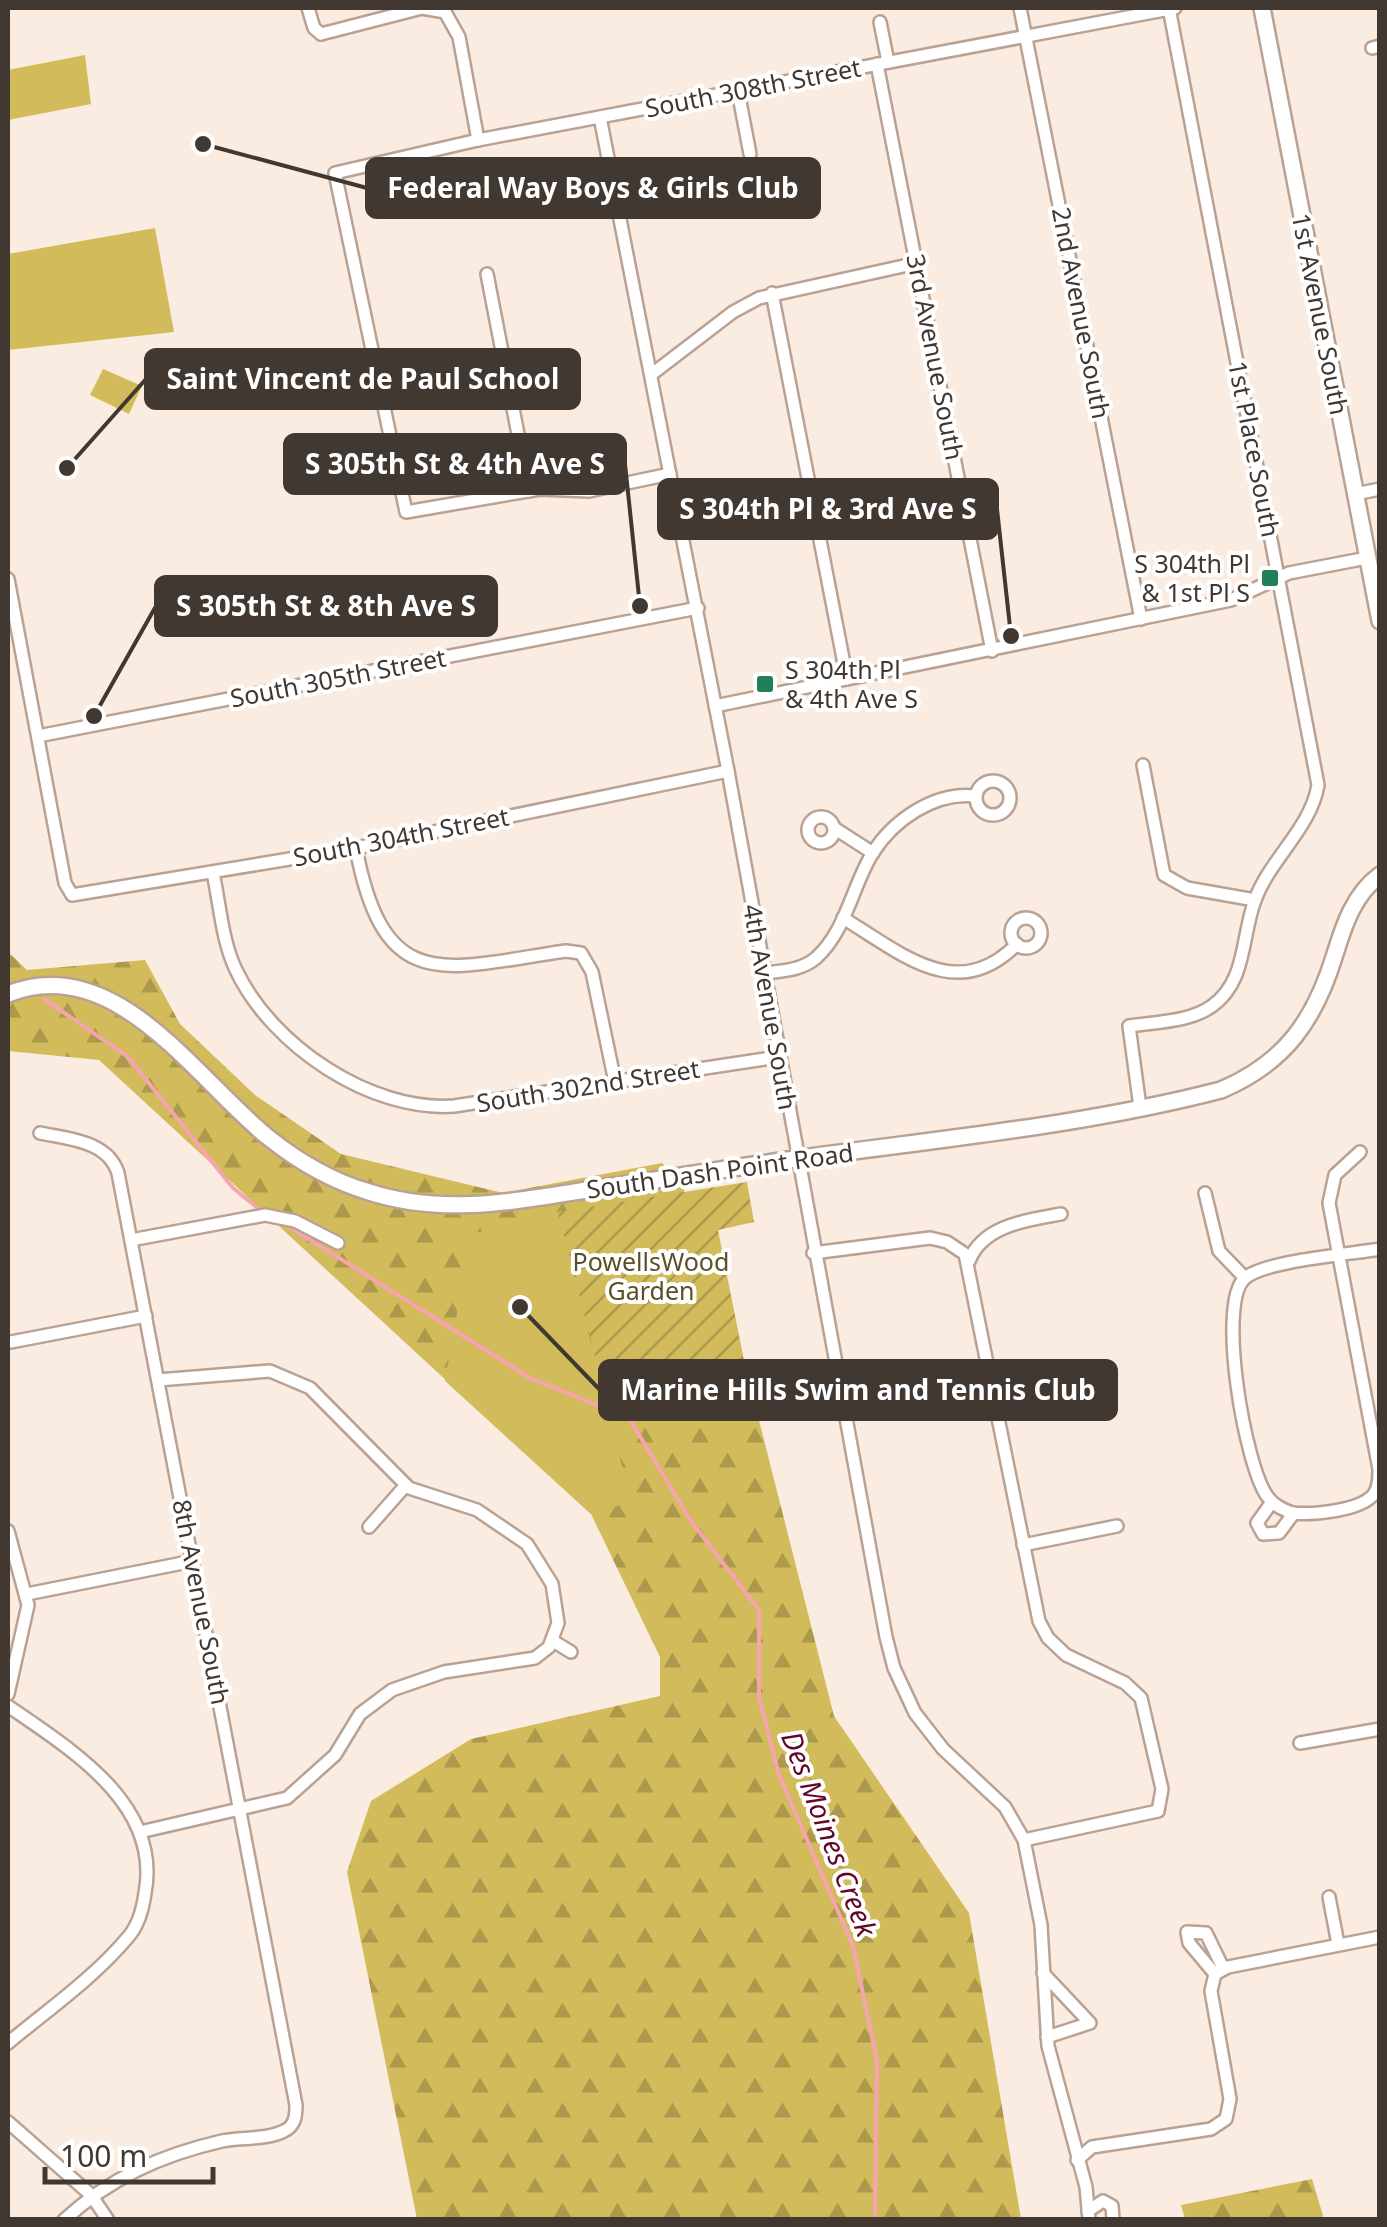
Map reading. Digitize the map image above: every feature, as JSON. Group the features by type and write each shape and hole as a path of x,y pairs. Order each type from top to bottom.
{"main road":[{"name":"1st Avenue South","path":"1262,8 1380,621"},
{"name":"South Dash Point Road","path":"8,994 47,984 107,999 166,1042 266,1136 301,1162 368,1192 415,1204 495,1204 1140,1107 1221,1090 1250,1078 1291,1045 1318,1005 1344,923 1366,887 1380,875"}],"street":[{"path":"308,8 317,39 426,8 448,15 459,37 478,140"},
{"name":"2nd Avenue South","path":"1020,8 1141,619"},
{"name":"South 308th Street","path":"530,491 407,513 334,175 340,169 1171,8"},
{"name":"1st Place South","path":"1140,1107 1129,1026 1193,1016 1228,991 1238,974 1255,900 1283,847 1315,804 1318,785 1171,8"},
{"name":"3rd Avenue South","path":"880,22 882,63 917,263 992,651"},
{"path":"738,91 750,154"},
{"name":"4th Avenue South","path":"600,117 698,608 813,1253 894,1668 928,1731 994,1795 1024,1840 1042,1924 1047,2038 1086,2187 1088,2215"},
{"path":"652,374 734,312 772,292 917,263"},
{"path":"487,274 530,491 588,492 670,474"},
{"path":"772,292 847,679"},
{"path":"1355,494 1380,489"},
{"path":"715,706 1231,600 1254,594 1279,578 1367,558"},
{"path":"8,579 38,736"},
{"name":"South 305th Street","path":"38,736 698,608"},
{"name":"South 304th Street","path":"38,736 65,883 72,895 356,848 728,772"},
{"path":"1143,765 1164,875 1187,888 1255,900"},
{"path":"764,973 805,966 826,946 873,852 923,806 976,796"},
{"path":"834,828 873,852"},
{"path":"356,848 366,896 380,926 402,950 437,966 468,968 566,951 586,958 615,1082"},
{"name":"South 302nd Street","path":"214,873 228,948 252,995 330,1070 365,1092 397,1103 454,1106 778,1057"},
{"path":"843,918 911,960 949,973 986,969 1016,944"},
{"name":"8th Avenue South","path":"40,1133 86,1144 111,1157 131,1240 294,2084 293,2122 277,2134 226,2141 154,2161 91,2195"},
{"path":"1360,1152 1330,1186 1330,1211 1339,1256 1379,1470 1374,1494 1356,1504 1294,1513 1275,1505 1256,1469 1231,1334 1233,1297 1245,1278 1260,1271 1339,1256 1380,1249"},
{"path":"1205,1194 1219,1250 1245,1278"},
{"path":"969,1261 991,1234 1062,1214"},
{"path":"131,1240 273,1215 338,1242"},
{"path":"813,1253 930,1238 958,1247 969,1261 1036,1610 1048,1638 1066,1655 1125,1683 1141,1698 1161,1780 1160,1807 1150,1816 1024,1840"},
{"path":"11,1342 146,1316"},
{"path":"992,1387 1088,1368"},
{"path":"140,1832 287,1798 310,1782 335,1755 360,1714 392,1690 444,1672 526,1661 543,1653 553,1641 558,1623 555,1592 527,1544 477,1510 432,1499 406,1485 330,1404 296,1380 270,1371 158,1380"},
{"path":"369,1527 406,1485"},
{"path":"1275,1505 1257,1523 1263,1534 1279,1533 1294,1513"},
{"path":"1023,1545 1117,1526"},
{"path":"8,1531 27,1594 26,1626 8,1694"},
{"path":"27,1594 193,1561"},
{"path":"553,1641 571,1652"},
{"path":"8,1706 92,1769 130,1812 140,1832 148,1882 132,1933 96,1970 8,2043"},
{"path":"1300,1743 1380,1728"},
{"path":"1329,1897 1338,1944"},
{"path":"1077,2160 1086,2150 1102,2145 1216,2127 1229,2114 1228,2083 1211,1991 1219,1971 1380,1936"},
{"path":"1042,1973 1090,2023 1047,2038"},
{"path":"8,2122 91,2195 108,2220"},
{"path":"1086,2187 1103,2200 1114,2218"},
{"path":"64,2220 91,2195"},
{"path":"1088,2215 1103,2200"}],"green space":[{"path":"85,55 91,104 8,120 8,70"},
{"path":"155,228 174,332 8,350 8,254"},
{"path":"103,369 142,386 129,414 90,395"},
{"path":"8,952 27,970 145,960 180,1024 255,1095 341,1154 503,1193 662,1163 684,1190 692,1214 717,1229 744,1361 834,1716 969,1913 1021,2219 417,2219 347,1872 371,1801 471,1739 660,1696 660,1657 591,1514 99,1060 8,1051"},
{"name":"PowellsWood Garden","path":"747,1182 754,1222 718,1230 744,1361 603,1387 558,1212"},
{"path":"558,1212 631,1502 591,1514 445,1381 471,1234"},
{"path":"1312,2179 1324,2219 1185,2219 1181,2205"}],"waterway":[{"name":"Des Moines Creek","path":"44,999 127,1056 233,1188 258,1208"},
{"name":"Des Moines Creek","path":"285,1224 530,1378 629,1418 691,1521 759,1610 759,1697 779,1775 853,1946 877,2061 875,2220"}],"place":[{"name":"Federal Way Boys & Girls Club","path":"203,144"},
{"name":"Saint Vincent de Paul School","path":"67,468"},
{"name":"S 304th Pl & 1st Pl S","path":"1270,578"},
{"name":"S 305th St & 4th Ave S","path":"640,606"},
{"name":"S 304th Pl & 3rd Ave S","path":"1011,636"},
{"name":"S 304th Pl & 4th Ave S","path":"765,684"},
{"name":"S 305th St & 8th Ave S","path":"94,716"},
{"name":"Marine Hills Swim and Tennis Club","path":"520,1307"}]}
